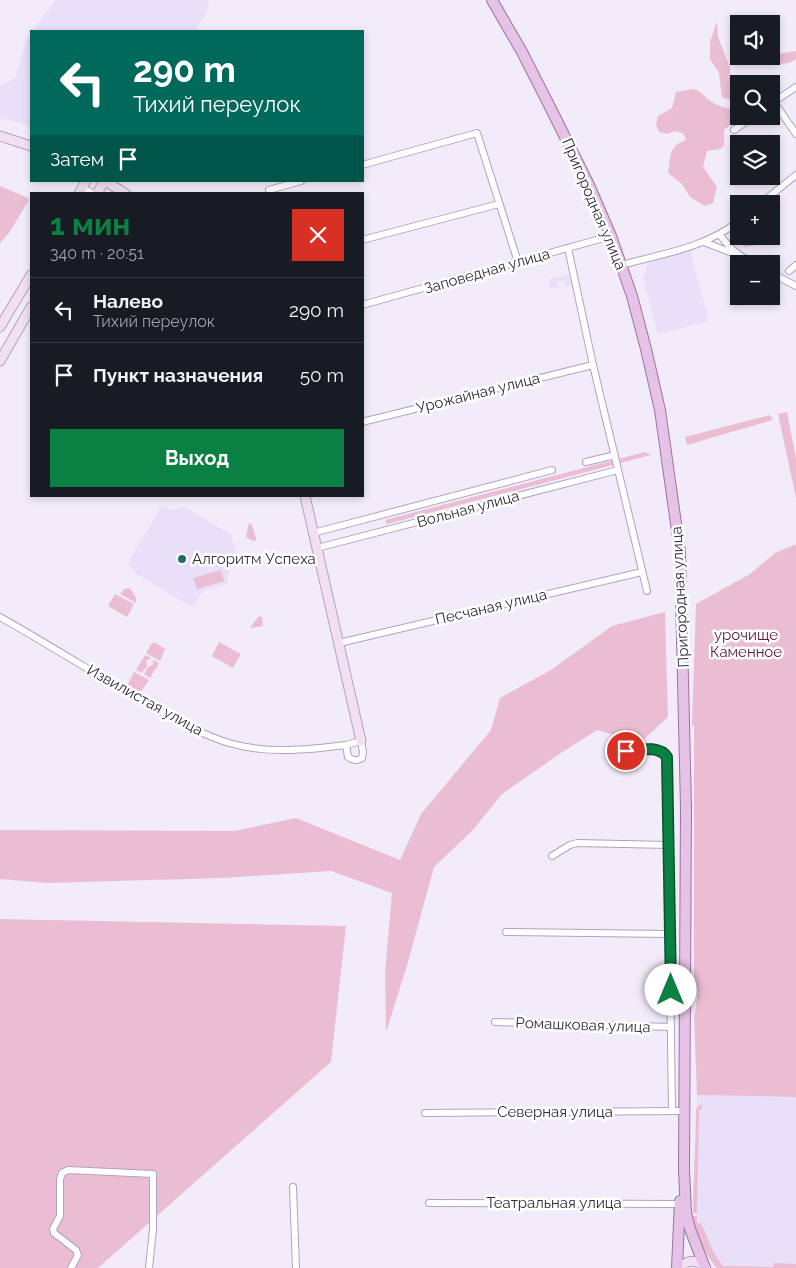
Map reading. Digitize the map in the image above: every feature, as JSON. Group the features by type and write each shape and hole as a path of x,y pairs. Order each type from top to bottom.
{"main road":[{"name":"Пригородная улица","path":"492,0 522,52 568,143 611,236 646,349 660,410 680,552 686,808 684,1111 686,1213 705,1268"},
{"name":"Пригородная улица","path":"678,1268 680,1204 684,1170"}],"street":[{"path":"780,98 796,87"},
{"path":"780,112 796,134"},
{"path":"734,130 741,125"},
{"path":"364,164 477,134 518,262"},
{"path":"0,136 30,146"},
{"path":"771,195 796,175"},
{"path":"107,182 123,192"},
{"path":"269,190 297,182"},
{"path":"364,239 499,204"},
{"path":"621,265 704,242 720,235 730,228"},
{"path":"720,235 738,255"},
{"name":"Заповедная улица","path":"364,304 611,236"},
{"path":"704,242 738,255"},
{"path":"568,248 593,365 647,591"},
{"path":"788,271 796,265"},
{"path":"0,327 30,277"},
{"path":"780,278 796,286"},
{"path":"0,362 30,309"},
{"name":"Урожайная улица","path":"364,422 593,365"},
{"path":"586,462 614,455"},
{"name":"Вольная улица","path":"313,533 552,470"},
{"name":"Вольная улица","path":"317,548 618,470"},
{"path":"305,497 363,752 362,758 358,761 348,757 346,745"},
{"name":"Песчаная улица","path":"339,643 642,572"},
{"name":"Извилистая улица","path":"0,617 197,731 230,743 253,748 311,750 360,741"},
{"path":"621,755 626,751 656,750 664,752 667,757 672,1111"},
{"path":"552,856 570,845 578,843 669,845"},
{"path":"506,932 670,934"},
{"name":"Ромашковая улица","path":"495,1022 671,1027"},
{"name":"Северная улица","path":"425,1113 684,1111"},
{"path":"71,1268 78,1255 76,1250 54,1233 53,1229 60,1216 60,1178 62,1173 68,1170 153,1174 153,1229 149,1268"},
{"path":"293,1187 296,1268"},
{"name":"Театральная улица","path":"429,1203 680,1204"},
{"path":"678,1268 689,1260 695,1260 705,1268"}],"shaded area":[{"path":"56,0 207,0 209,3 206,13 196,30 33,30"},
{"path":"30,34 30,127 0,118 0,86 16,77 24,46"},
{"path":"690,250 709,321 658,334 643,279 648,263"},
{"path":"569,275 571,285 566,286 564,280 557,282 558,287 551,289 549,279"},
{"name":"Алгоритм Успеха","path":"168,505 168,509 171,510 184,507 231,534 236,554 227,578 228,583 203,591 192,607 138,575 128,563 161,507"},
{"path":"697,1095 796,1097 796,1264 736,1268 717,1264 696,1223"}],"green space":[{"path":"717,21 718,37 730,68 730,99 722,98 719,73 710,59 710,42"},
{"path":"796,51 796,59 780,64 780,54"},
{"path":"692,89 716,104 730,109 731,125 724,130 724,146 720,149 707,151 703,167 717,187 713,203 705,206 690,197 682,184 668,173 671,152 676,145 686,140 683,133 675,131 667,134 659,132 656,124 658,116 672,108 676,92"},
{"path":"0,186 29,200 9,233 0,243"},
{"path":"787,412 796,459 796,498 778,414"},
{"path":"770,415 773,420 687,445 685,437"},
{"path":"645,452 651,455 387,524 385,520"},
{"path":"249,523 252,525 256,538 253,541 246,537"},
{"name":"урочище Каменное","path":"796,544 796,1097 697,1095 694,1016 697,996 694,976 694,726 692,725 696,604 750,574 775,553"},
{"path":"221,570 224,581 197,589 193,578"},
{"path":"130,588 136,598 136,603 120,594 124,589"},
{"path":"115,594 134,604 127,617 108,606"},
{"path":"665,612 668,717 641,742 597,730 561,753 502,794 472,831 434,867 406,969 386,1032 385,972 392,893 331,871 222,878 48,883 0,879 0,830 234,831 296,818 400,860 421,814 491,730 500,698 551,670 612,626"},
{"path":"259,616 262,617 263,626 251,628 251,626"},
{"path":"219,642 241,654 233,668 212,656"},
{"path":"152,643 156,643 165,649 160,661 146,653"},
{"path":"145,655 151,658 146,661 147,666 142,673 136,670"},
{"path":"153,660 159,663 150,678 144,674 148,667 153,665"},
{"path":"134,672 149,680 139,694 128,690 127,686"},
{"path":"0,919 346,926 331,1062 98,1268 0,1268"},
{"path":"699,1105 702,1105 702,1109 699,1110 697,1213 693,1213 696,1109"},
{"path":"693,1216 697,1216 697,1223 701,1223 714,1253 723,1266 773,1267 774,1263 796,1264 796,1268 717,1268 701,1244"}],"place":[{"name":"Алгоритм Успеха","path":"182,559"}],"route":[{"path":"626,751 656,750 664,752 667,757 671,990"}]}
